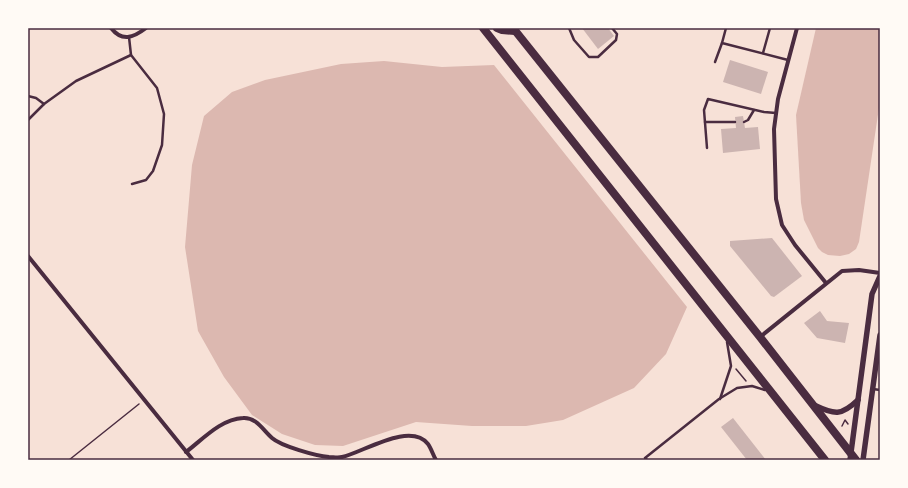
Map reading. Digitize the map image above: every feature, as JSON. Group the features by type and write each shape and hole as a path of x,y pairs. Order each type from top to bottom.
{"highway":[{"path":"482,28 825,460"},
{"path":"497,28 502,30 516,29 760,337 852,458"}],"street":[{"path":"111,28 121,37 129,37 140,33 146,28"},
{"path":"797,28 778,99 774,129 776,199 782,225 795,245 826,283"},
{"path":"28,256 193,460"},
{"path":"760,337 842,271 859,270 880,273"},
{"path":"852,458 872,294 880,276"},
{"path":"863,460 880,335"},
{"path":"810,403 829,412 842,412 858,400"},
{"path":"186,452 218,427 231,419 245,417 255,421 272,438 283,445 329,457 342,457 386,440 410,436 420,437 428,444 436,460"}],"lane":[{"path":"569,28 574,40 589,57 598,57 616,40 617,34 612,28"},
{"path":"715,62 726,28"},
{"path":"763,53 770,28"},
{"path":"129,37 131,55 157,88 164,114 162,145 153,171 146,180 132,184"},
{"path":"722,43 789,60"},
{"path":"28,120 44,104 76,82 131,55"},
{"path":"28,96 36,98 44,104"},
{"path":"707,148 704,110 708,99 754,110 776,113"},
{"path":"744,122 748,120 754,110"},
{"path":"705,122 736,122"},
{"path":"719,399 730,366 729,344 722,331"},
{"path":"647,460 645,458 719,399 737,388 752,386 770,391"},
{"path":"872,389 880,390"}],"path":[{"path":"734,366 746,381"},
{"path":"68,460 144,401"},
{"path":"842,426 845,420 848,424"}],"shaded area":[{"path":"816,28 880,28 880,101 859,242 856,249 849,254 840,256 828,255 818,248 804,220 801,203 796,115"},
{"path":"384,61 442,67 494,65 687,307 666,354 634,388 563,420 526,426 472,426 416,422 343,446 315,445 282,434 252,415 224,377 198,331 185,247 192,165 204,116 232,92 265,80 341,64"}],"building":[{"path":"582,28 608,28 614,36 598,49"},
{"path":"730,60 768,72 761,94 723,82"},
{"path":"743,116 745,128 758,127 760,149 723,153 721,129 736,128 735,117"},
{"path":"772,238 802,276 774,297 771,296 730,246 730,241"},
{"path":"820,311 827,321 849,323 845,343 817,338 804,323"},
{"path":"733,418 766,460 747,460 721,427"}]}
